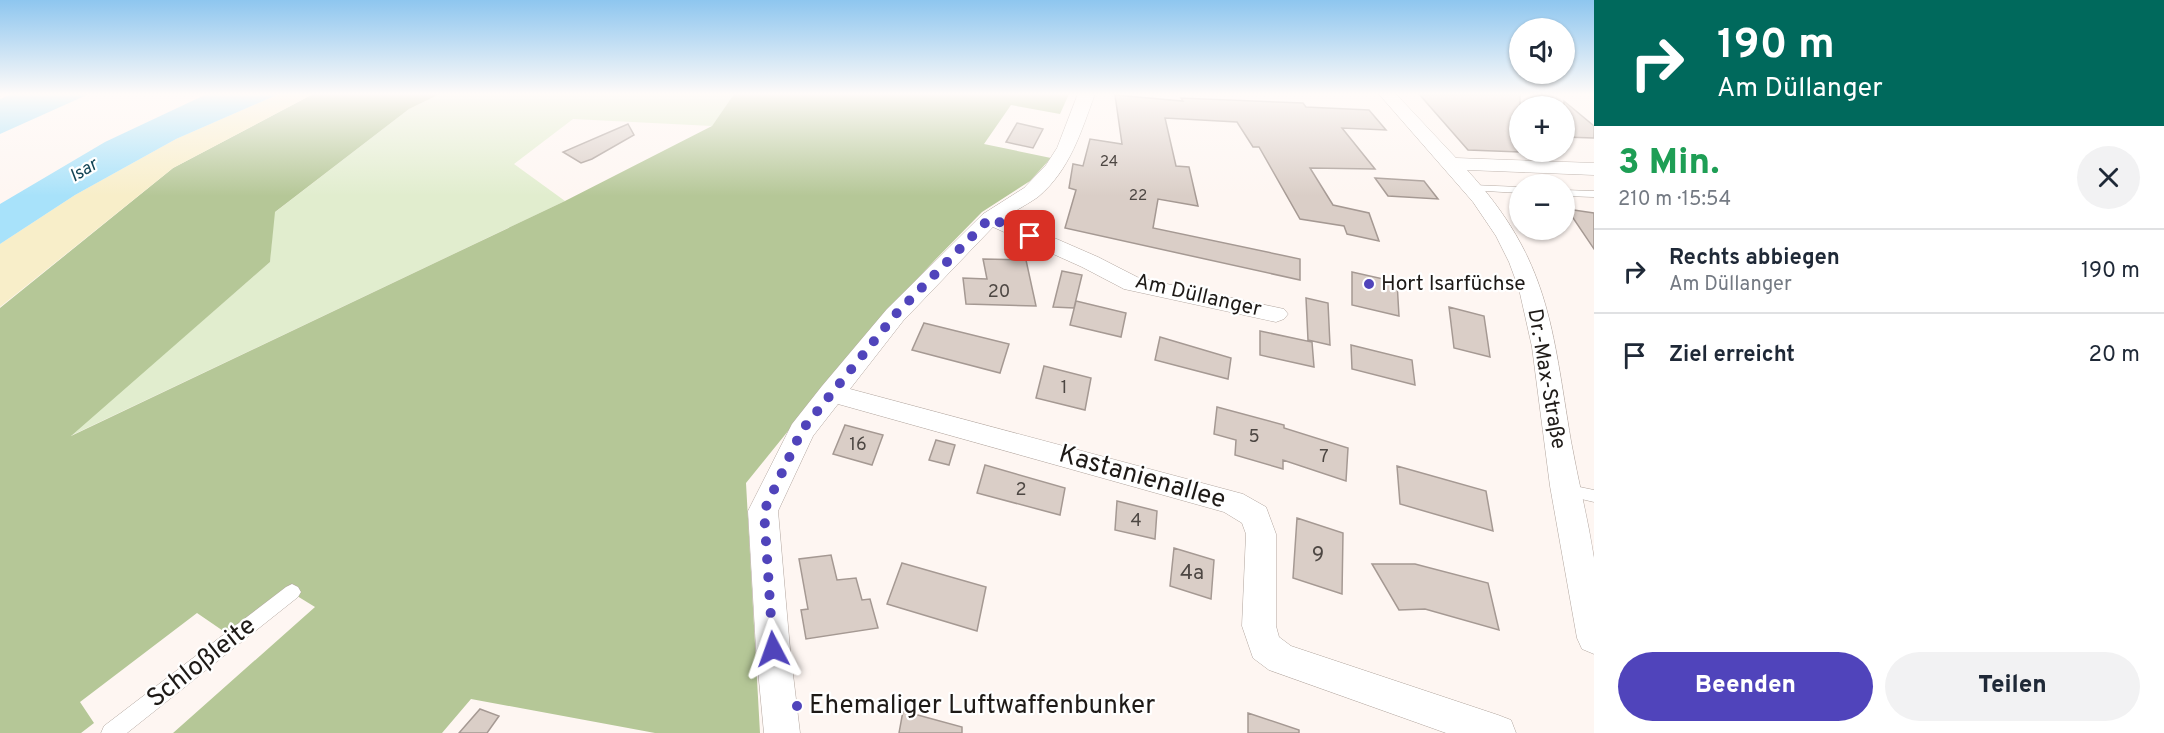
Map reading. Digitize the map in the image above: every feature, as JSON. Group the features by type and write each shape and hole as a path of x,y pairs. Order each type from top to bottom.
{"street":[{"path":"782,733 773,649 764,511 802,430 895,315 990,218 1031,192 1054,168 1066,148 1073,128"},
{"name":"Dr.-Max-Straße","path":"1418,128 1472,188 1508,237 1524,271 1541,328 1565,490 1594,638"},
{"path":"1451,164 1594,169"},
{"name":"Am Düllanger","path":"990,218 1090,262 1132,284 1276,314"},
{"name":"Kastanienallee","path":"831,393 1233,502 1255,516 1262,534 1259,626 1265,647 1281,659 1498,733"}],"lane":[{"path":"1472,188 1509,190"},
{"path":"1575,193 1594,194"},
{"path":"1565,490 1594,496"},
{"name":"Schloßleite","path":"111,733 292,592"}],"green space":[{"path":"248,128 384,128 275,212 270,262 71,436 565,201 708,128 995,128 984,144 1051,158 1030,181 982,212 873,326 746,483 760,733 655,733 471,699 442,733 173,733 315,607 289,591 232,637 197,613 80,702 94,723 81,733 0,733 0,308 173,168"},
{"path":"384,128 561,128 514,164 565,201 68,437 270,262 274,213"}],"sand":[{"path":"201,128 248,128 173,168 0,307 0,244 75,195 176,139"}],"water":[{"path":"0,128 13,128 0,134"},
{"name":"Isar","path":"134,128 201,128 176,139 75,195 0,244 0,204 105,142"}],"building":[{"path":"618,128 630,128 634,135 581,163 563,152"},
{"path":"1014,128 1043,129 1033,148 1006,142"},
{"path":"1120,128 1167,128 1176,166 1189,167 1198,206 1158,199 1153,228 1300,259 1300,280 1065,228 1076,190 1069,188 1073,164 1083,166 1090,139 1122,144"},
{"path":"1241,128 1342,128 1375,169 1310,168 1333,205 1369,213 1379,241 1347,234 1344,226 1300,219 1259,147 1253,147"},
{"path":"1347,128 1384,128 1386,130"},
{"path":"1449,128 1509,128 1509,152 1468,150"},
{"path":"1575,128 1594,128 1594,138 1575,137"},
{"path":"1375,178 1424,181 1438,199 1388,196"},
{"path":"1575,210 1594,213 1594,249 1575,221"},
{"path":"983,259 1026,260 1036,306 966,304 963,278 987,279"},
{"path":"1062,271 1082,275 1074,308 1053,307"},
{"path":"1352,272 1397,282 1399,316 1352,305"},
{"path":"1306,298 1328,303 1330,345 1308,340"},
{"path":"1076,301 1126,313 1121,337 1070,325"},
{"path":"1449,307 1484,316 1490,357 1454,348"},
{"path":"924,323 1009,344 1000,373 912,350"},
{"path":"1260,331 1312,342 1314,367 1260,355"},
{"path":"1160,337 1231,358 1228,379 1155,360"},
{"path":"1351,345 1412,360 1415,385 1352,369"},
{"path":"1044,366 1091,378 1085,410 1036,398"},
{"path":"1217,407 1284,425 1284,428 1348,448 1346,481 1283,460 1283,469 1235,455 1236,440 1214,434"},
{"path":"845,425 883,435 872,465 833,454"},
{"path":"936,440 955,445 949,465 929,460"},
{"path":"985,465 1065,488 1060,515 977,493"},
{"path":"1397,466 1486,491 1493,531 1400,504"},
{"path":"1117,501 1157,511 1155,539 1115,530"},
{"path":"1297,518 1343,533 1342,594 1293,578"},
{"path":"1174,548 1214,560 1211,599 1170,586"},
{"path":"831,555 837,580 856,578 862,600 870,599 878,628 806,639 801,610 808,609 799,559"},
{"path":"902,563 986,587 977,631 887,604"},
{"path":"1372,564 1415,564 1488,583 1499,630 1425,609 1399,610"},
{"path":"480,709 499,716 487,733 459,733"},
{"path":"903,711 962,727 962,733 899,733"},
{"path":"1248,713 1299,730 1299,733 1248,733"}],"place":[{"name":"Hort Isarfüchse","path":"1369,284"},
{"name":"Ehemaliger Luftwaffenbunker","path":"797,706"}],"route":[{"path":"773,649 764,511 802,430 895,315 990,218 1030,236"}]}
